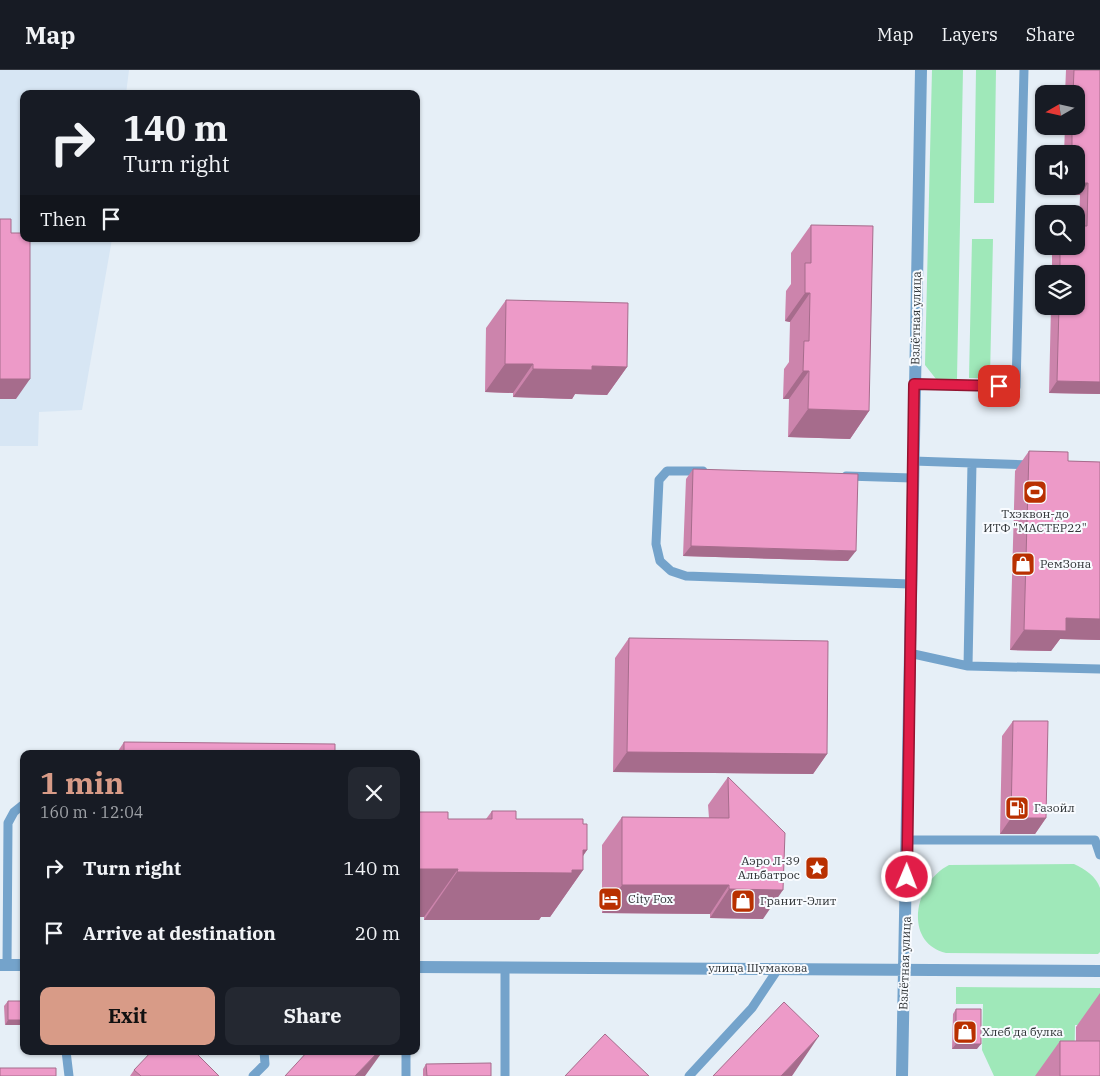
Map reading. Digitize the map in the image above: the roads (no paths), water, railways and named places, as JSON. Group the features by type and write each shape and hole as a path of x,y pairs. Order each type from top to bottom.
{"street":[{"name":"Взлётная улица","path":"902,1076 906,969 910,584 921,70"},
{"path":"4,965 20,965"},
{"name":"улица Шумакова","path":"420,967 1100,971"}],"lane":[{"path":"914,384 1016,387 1024,70"},
{"path":"913,461 1041,465"},
{"path":"968,666 972,463"},
{"path":"709,471 667,471 659,480 656,544 660,560 671,571 686,576 910,584"},
{"path":"835,475 912,478"},
{"path":"909,653 968,666 1100,669"},
{"path":"4,965 8,823 14,812 20,807"},
{"path":"908,840 1095,840 1100,855"},
{"path":"505,967 505,1076"},
{"path":"689,1076 752,1008 778,968"},
{"path":"66,1055 68,1076"},
{"path":"253,1076 265,1064 264,1055"},
{"path":"406,1055 406,1076"}],"place":[{"name":"Тхэквон-до ИТФ \"МАСТЕР22\"","path":"1035,492"},
{"name":"РемЗона","path":"1023,564"},
{"name":"Газойл","path":"1017,808"},
{"name":"Аэро Л-39 Альбатрос","path":"817,868"},
{"name":"City Fox","path":"610,899"},
{"name":"Гранит-Элит","path":"743,901"},
{"name":"Хлеб да булка","path":"965,1032"}]}
